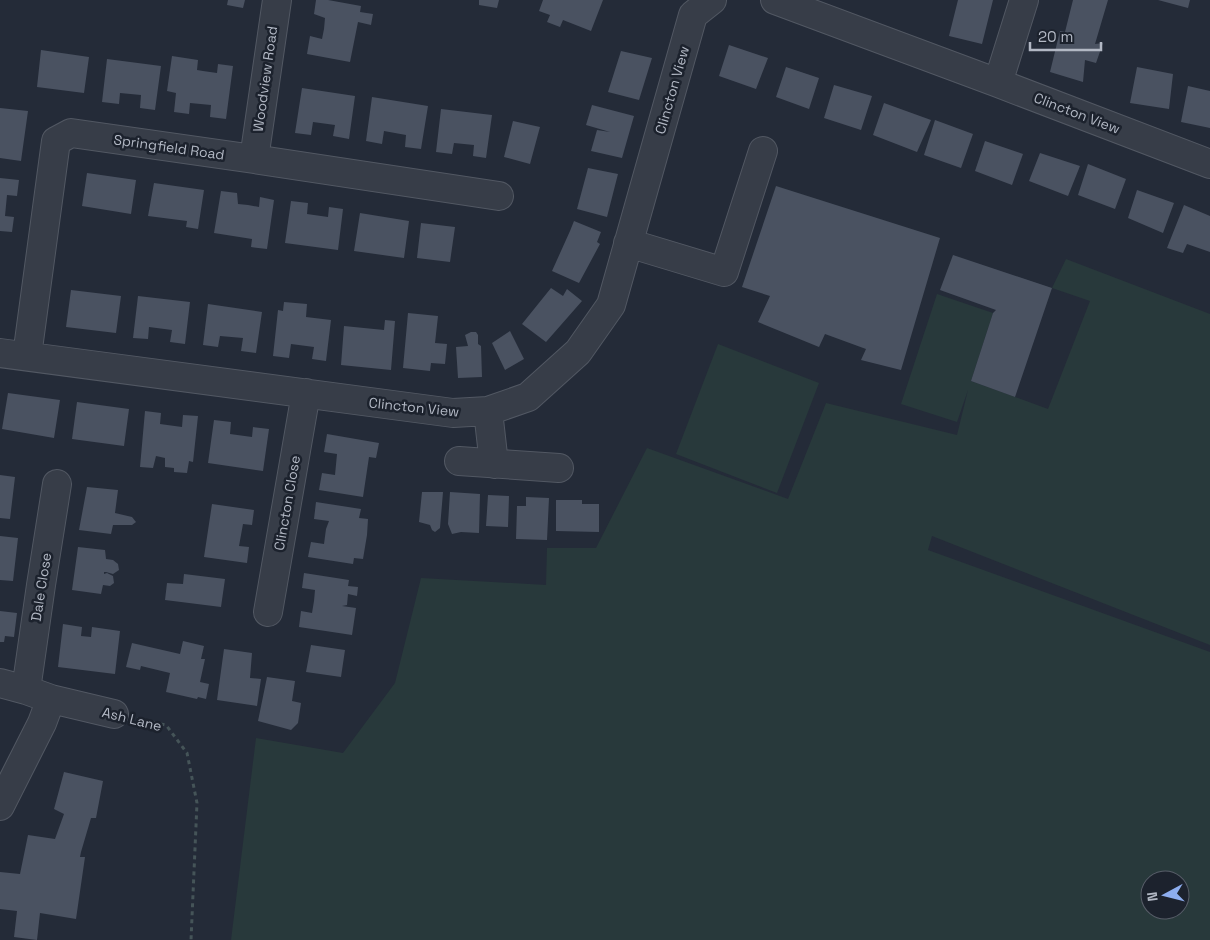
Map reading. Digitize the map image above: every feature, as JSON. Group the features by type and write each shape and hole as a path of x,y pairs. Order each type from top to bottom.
{"street":[{"name":"Woodview Road","path":"254,159 277,0"},
{"name":"Clincton View","path":"0,353 454,413 488,411 528,397 578,352 611,305 693,15 712,0"},
{"path":"998,82 1024,0"},
{"name":"Clincton View","path":"786,2 1210,164"},
{"name":"Springfield Road","path":"26,356 56,141 71,133 499,196"},
{"path":"628,243 724,272 763,151"},
{"name":"Clincton Close","path":"268,612 306,393"},
{"path":"488,411 494,464"},
{"path":"459,461 559,468"},
{"name":"Dale Close","path":"0,806 42,724 26,691 57,484"},
{"name":"Ash Lane","path":"26,691 114,714"}],"path":[{"name":"Ash Lane","path":"114,714 166,725 187,753 197,803 191,940"}],"shaded area":[{"path":"1066,259 1210,314 1210,645 932,536 928,550 1210,652 1210,940 231,940 256,738 343,753 395,683 421,578 546,585 547,548 596,548 647,448 788,499 826,403 957,435 968,390 957,422 901,404 937,294 993,313 971,381 1048,409 1090,301 1052,288"},
{"path":"718,344 819,383 777,493 676,454"}],"building":[{"path":"228,0 245,0 243,8 227,5"},
{"path":"316,0 328,0 361,6 360,12 373,14 371,25 358,22 350,62 307,54 310,36 322,39 324,29 325,18 314,14"},
{"path":"479,0 499,0 497,8 479,5"},
{"path":"543,0 603,0 591,31 563,20 560,27 547,22 550,15 539,11"},
{"path":"958,0 993,0 982,44 949,36"},
{"path":"1073,0 1108,0 1095,44 1103,43 1096,63 1085,60 1083,82 1050,72 1060,31 1065,32"},
{"path":"1158,0 1190,0 1188,8"},
{"path":"729,45 768,58 756,89 719,76"},
{"path":"41,50 89,57 84,93 37,87"},
{"path":"621,51 652,58 639,100 608,92"},
{"path":"172,56 198,60 197,70 203,71 217,73 218,64 233,66 226,119 210,117 211,105 190,103 189,114 174,112 176,93 167,91"},
{"path":"107,59 161,66 155,110 140,108 141,95 120,93 119,104 102,102"},
{"path":"786,67 819,78 809,109 776,97"},
{"path":"1137,67 1173,74 1169,109 1130,103"},
{"path":"834,85 872,96 861,130 824,118"},
{"path":"1188,86 1210,91 1210,128 1181,122"},
{"path":"302,88 355,96 349,139 333,136 335,125 313,122 311,135 295,133"},
{"path":"372,97 428,106 421,149 405,147 406,135 384,131 382,144 366,141"},
{"path":"884,103 931,120 917,152 873,135"},
{"path":"592,105 634,116 622,158 591,151 597,130 610,132 586,125"},
{"path":"0,108 28,111 21,161 0,158"},
{"path":"441,109 492,115 486,158 473,156 474,145 454,143 452,154 436,152"},
{"path":"935,120 973,134 961,168 924,155"},
{"path":"513,121 540,127 530,164 504,157"},
{"path":"985,141 1023,154 1012,185 975,171"},
{"path":"1040,153 1080,166 1068,196 1029,181"},
{"path":"1088,164 1126,179 1115,209 1078,195"},
{"path":"588,168 618,174 607,217 577,209"},
{"path":"87,173 136,180 131,214 82,206"},
{"path":"0,178 19,180 17,196 7,195 5,216 14,217 12,232 0,231"},
{"path":"154,183 204,190 198,229 186,227 187,221 148,216"},
{"path":"776,186 940,238 901,370 861,360 866,349 825,334 819,347 758,322 770,296 742,287"},
{"path":"1137,190 1174,203 1163,233 1128,218"},
{"path":"221,191 237,193 238,204 259,207 260,197 274,200 267,249 251,247 252,239 214,233"},
{"path":"291,201 308,203 307,214 328,217 329,207 343,209 338,250 285,243"},
{"path":"1184,205 1210,216 1210,252 1187,244 1183,253 1167,248"},
{"path":"360,213 409,221 404,258 354,251"},
{"path":"574,221 601,232 597,242 600,244 579,283 552,271"},
{"path":"421,223 455,227 450,262 417,258"},
{"path":"953,255 1052,288 1015,397 971,381 993,313 996,310 940,290"},
{"path":"551,288 563,296 567,289 582,301 546,342 522,324"},
{"path":"71,290 121,296 116,333 66,327"},
{"path":"138,296 190,302 185,344 170,342 172,330 149,327 148,339 133,338"},
{"path":"284,302 307,304 306,317 331,320 326,361 312,359 314,347 291,344 289,358 273,356 278,310 283,311"},
{"path":"208,304 262,312 256,353 241,351 243,338 220,336 218,347 203,345"},
{"path":"408,313 438,316 435,343 447,344 445,364 431,363 430,371 403,368"},
{"path":"385,320 395,321 391,370 341,365 344,326 384,330"},
{"path":"510,331 524,359 505,370 492,343"},
{"path":"476,332 478,344 481,346 482,377 458,378 456,347 468,346 465,335"},
{"path":"8,393 60,400 54,438 2,429"},
{"path":"77,402 129,409 124,446 72,439"},
{"path":"145,411 161,413 160,424 182,427 183,415 198,416 193,462 189,461 187,473 174,472 174,468 165,467 165,458 156,456 153,468 140,467"},
{"path":"214,420 231,422 230,434 252,437 253,427 269,429 263,471 208,463"},
{"path":"327,434 379,443 376,458 369,457 363,497 319,490 322,473 335,475 337,454 324,452"},
{"path":"0,475 15,477 10,519 0,518"},
{"path":"87,487 118,490 115,513 132,517 136,522 132,525 113,525 111,534 79,530"},
{"path":"422,492 443,492 440,528 435,532 430,525 419,522"},
{"path":"450,492 480,494 479,533 461,532 452,534 448,524"},
{"path":"488,495 509,496 508,527 486,526"},
{"path":"526,497 549,498 547,540 516,539 517,506 526,506"},
{"path":"556,500 582,500 582,504 599,504 599,532 556,531"},
{"path":"316,502 361,509 359,518 368,519 363,559 354,558 353,564 308,557 311,542 324,544 329,521 314,519"},
{"path":"212,504 254,510 252,525 243,524 239,546 249,547 247,563 204,557"},
{"path":"0,536 18,538 13,581 0,580"},
{"path":"78,547 105,550 106,559 113,560 118,564 119,570 113,574 104,572 104,574 107,573 113,576 114,583 110,586 103,585 101,594 72,590"},
{"path":"304,573 349,580 348,586 358,587 357,596 348,594 347,605 342,606 356,608 352,635 299,627 301,611 312,613 314,601 315,590 302,588"},
{"path":"184,574 225,579 221,607 165,600 167,583 183,584"},
{"path":"0,611 17,613 14,637 5,636 4,642 0,642"},
{"path":"63,624 82,627 81,636 91,637 92,627 120,631 115,674 58,667"},
{"path":"183,641 204,646 201,659 205,659 200,682 209,684 206,699 198,697 197,699 166,692 170,673 141,666 140,670 126,667 132,643 180,654"},
{"path":"311,645 345,650 341,677 306,672"},
{"path":"224,649 252,653 250,678 261,679 257,706 217,700"},
{"path":"267,677 295,681 292,701 301,703 298,723 291,730 258,721"},
{"path":"64,772 103,781 96,818 91,818 80,857 85,857 76,919 40,913 37,940 14,937 17,911 0,909 0,872 20,874 28,835 55,839 64,814 54,809"}]}
